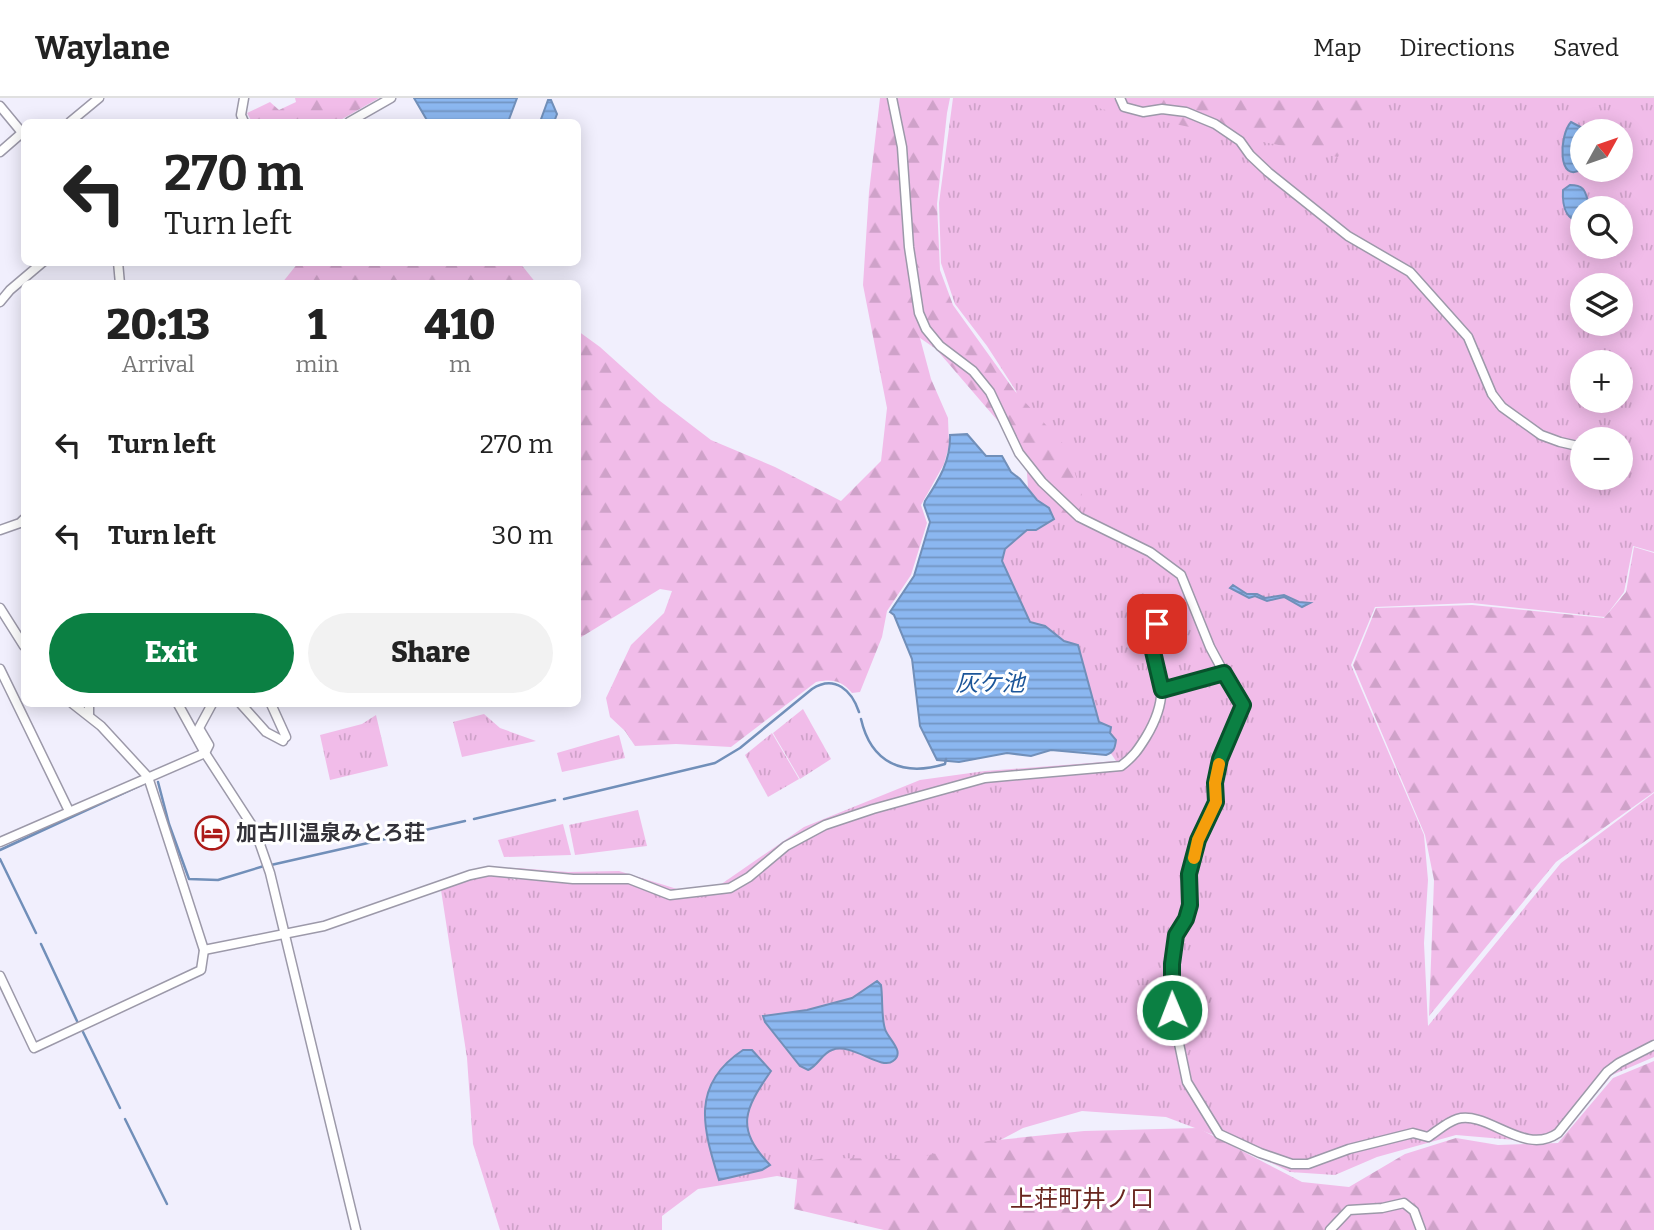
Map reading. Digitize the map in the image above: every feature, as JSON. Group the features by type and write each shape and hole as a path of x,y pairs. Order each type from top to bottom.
{"street":[{"path":"74,119 99,98"},
{"path":"243,119 244,98"},
{"path":"354,119 391,98"},
{"path":"892,98 902,147 909,247 919,313 926,328 940,346 973,371 990,392 1019,453 1042,482 1079,517 1150,552 1181,575 1210,647 1243,705 1220,759 1215,783 1216,802 1198,840 1189,874 1190,905 1186,919 1176,935 1171,994 1175,1029 1187,1082 1219,1134 1292,1164 1325,1159 1349,1149 1413,1133 1428,1137 1457,1119 1471,1119 1526,1139 1550,1139 1558,1133 1607,1072 1654,1045"},
{"path":"1120,98 1124,107 1143,112 1162,109 1186,112 1215,124 1240,141 1262,166 1336,227 1363,246 1410,272 1468,337 1492,394 1502,407 1541,435 1570,444"},
{"path":"0,106 21,130"},
{"path":"0,152 21,135"},
{"path":"22,280 38,266"},
{"path":"0,302 21,281"},
{"path":"0,530 21,522"},
{"path":"0,608 21,641"},
{"path":"204,950 324,926 470,875 489,871 573,879 629,879 670,895 730,888 749,877 786,846 825,825 873,809 985,778 1121,766 1135,757 1161,707 1162,690 1151,643"},
{"path":"0,669 69,811"},
{"path":"1162,690 1224,673"},
{"path":"0,976 34,1048 201,970 204,950 148,776 130,755 77,707"},
{"path":"89,707 89,715"},
{"path":"180,707 205,753 255,830 270,873 356,1230"},
{"path":"0,842 205,753 209,745 199,728 210,707"},
{"path":"244,707 266,732 284,739 272,707"},
{"path":"1330,1230 1349,1210 1382,1208 1404,1203 1414,1211 1421,1230"}],"green space":[{"path":"295,98 379,98 342,119 250,119 247,113 270,102 279,110 296,102"},
{"path":"880,98 950,98 937,204 940,270 953,305 1014,390 1067,448 1084,502 1068,523 1004,428 936,349 920,338 931,379 948,418 949,446 944,464 921,505 927,523 911,575 887,611 882,637 860,692 852,693 836,682 816,682 731,747 676,744 635,746 625,731 610,717 606,698 631,645 664,613 672,591 660,589 581,637 581,333 660,401 711,440 775,467 841,501 881,461 887,408 863,285 869,192"},
{"path":"953,98 1654,98 1654,552 1633,546 1624,592 1605,617 1472,603 1375,607 1351,665 1424,835 1428,880 1424,943 1428,1026 1561,863 1654,793 1654,1057 1612,1075 1557,1140 1538,1142 1456,1135 1377,1157 1335,1175 1290,1172 1216,1136 1166,1117 1082,1111 1023,1128 966,1158 828,1185 777,1176 698,1189 662,1216 662,1230 500,1230 473,1144 467,1058 441,890 488,876 515,880 517,868 568,872 619,871 677,889 720,885 804,827 920,780 985,771 1116,761 1028,628 996,559 1030,515 1023,418 1016,391 955,304 941,263 939,203"},
{"path":"1088,98 1369,98 1338,157 1101,109"},
{"path":"296,266 522,266 534,280 284,280"},
{"path":"1634,547 1654,553 1654,792 1556,862 1429,1016 1434,880 1425,835 1353,665 1376,608 1472,605 1604,618 1626,592"},
{"path":"803,709 831,759 800,779 773,733"},
{"path":"484,714 500,728 536,741 462,757 453,722"},
{"path":"376,715 388,766 330,780 320,735 362,724"},
{"path":"772,733 799,779 768,797 745,755"},
{"path":"619,735 625,758 562,772 557,753"},
{"path":"638,810 647,846 575,855 569,825"},
{"path":"563,824 571,855 504,857 498,840"},
{"path":"1654,1061 1654,1230 884,1230 794,1209 799,1162 826,1158 912,1159 988,1141 1084,1131 1198,1128 1302,1182 1349,1187 1405,1154 1456,1138 1498,1145 1558,1143 1613,1078"}],"water":[{"path":"414,98 517,98 509,119 426,119"},
{"path":"548,100 551,100 557,114 555,119 541,119"},
{"path":"1570,124 1570,171 1564,165 1563,156"},
{"path":"1570,185 1576,185 1583,189 1586,196 1570,196 1570,217 1564,207 1563,190"},
{"name":"灰ケ池","path":"967,434 986,456 1002,456 1011,472 1037,500 1049,508 1054,519 1036,530 1027,530 1005,549 1002,561 1030,622 1045,626 1064,641 1078,645 1099,722 1111,727 1110,733 1116,740 1111,753 1106,755 1051,750 1031,756 1007,753 959,762 937,760 920,726 912,659 894,615 890,612 914,576 930,522 925,501 946,461 950,435"},
{"path":"1233,585 1247,594 1257,594 1265,598 1284,595 1299,602 1310,603 1302,607 1284,597 1267,601 1255,596 1249,598 1230,588"},
{"path":"877,981 881,985 885,1029 898,1054 888,1063 840,1049 832,1050 808,1070 800,1066 765,1022 763,1016 807,1010 852,998"},
{"path":"743,1050 752,1050 771,1071 755,1097 747,1119 752,1140 770,1165 762,1170 719,1180 709,1143 705,1109 715,1078 726,1064"}],"waterway":[{"path":"564,799 715,763 740,748 820,685 828,683 842,687 852,697 859,712"},
{"path":"861,719 872,746 891,763 916,769 930,768 945,764 946,759"},
{"path":"158,782 169,824 189,879 218,880 264,866"},
{"path":"0,850 141,785"},
{"path":"474,819 555,800"},
{"path":"271,865 465,821"},
{"path":"0,859 36,933"},
{"path":"41,944 77,1021"},
{"path":"83,1032 120,1108"},
{"path":"125,1119 167,1204"}],"slow traffic":[{"path":"1194,858 1198,840 1216,802 1215,783 1219,764"}],"place":[{"name":"加古川温泉みとろ荘","path":"212,833"}],"district":[{"name":"上荘町井ノ口","path":"1082,1199"}],"route":[{"path":"1157,624 1160,628 1158,639 1151,643 1162,690 1224,673 1243,705 1220,759 1215,783 1216,802 1198,840 1189,874 1190,905 1186,919 1176,935 1172,964 1172,1010"}]}
